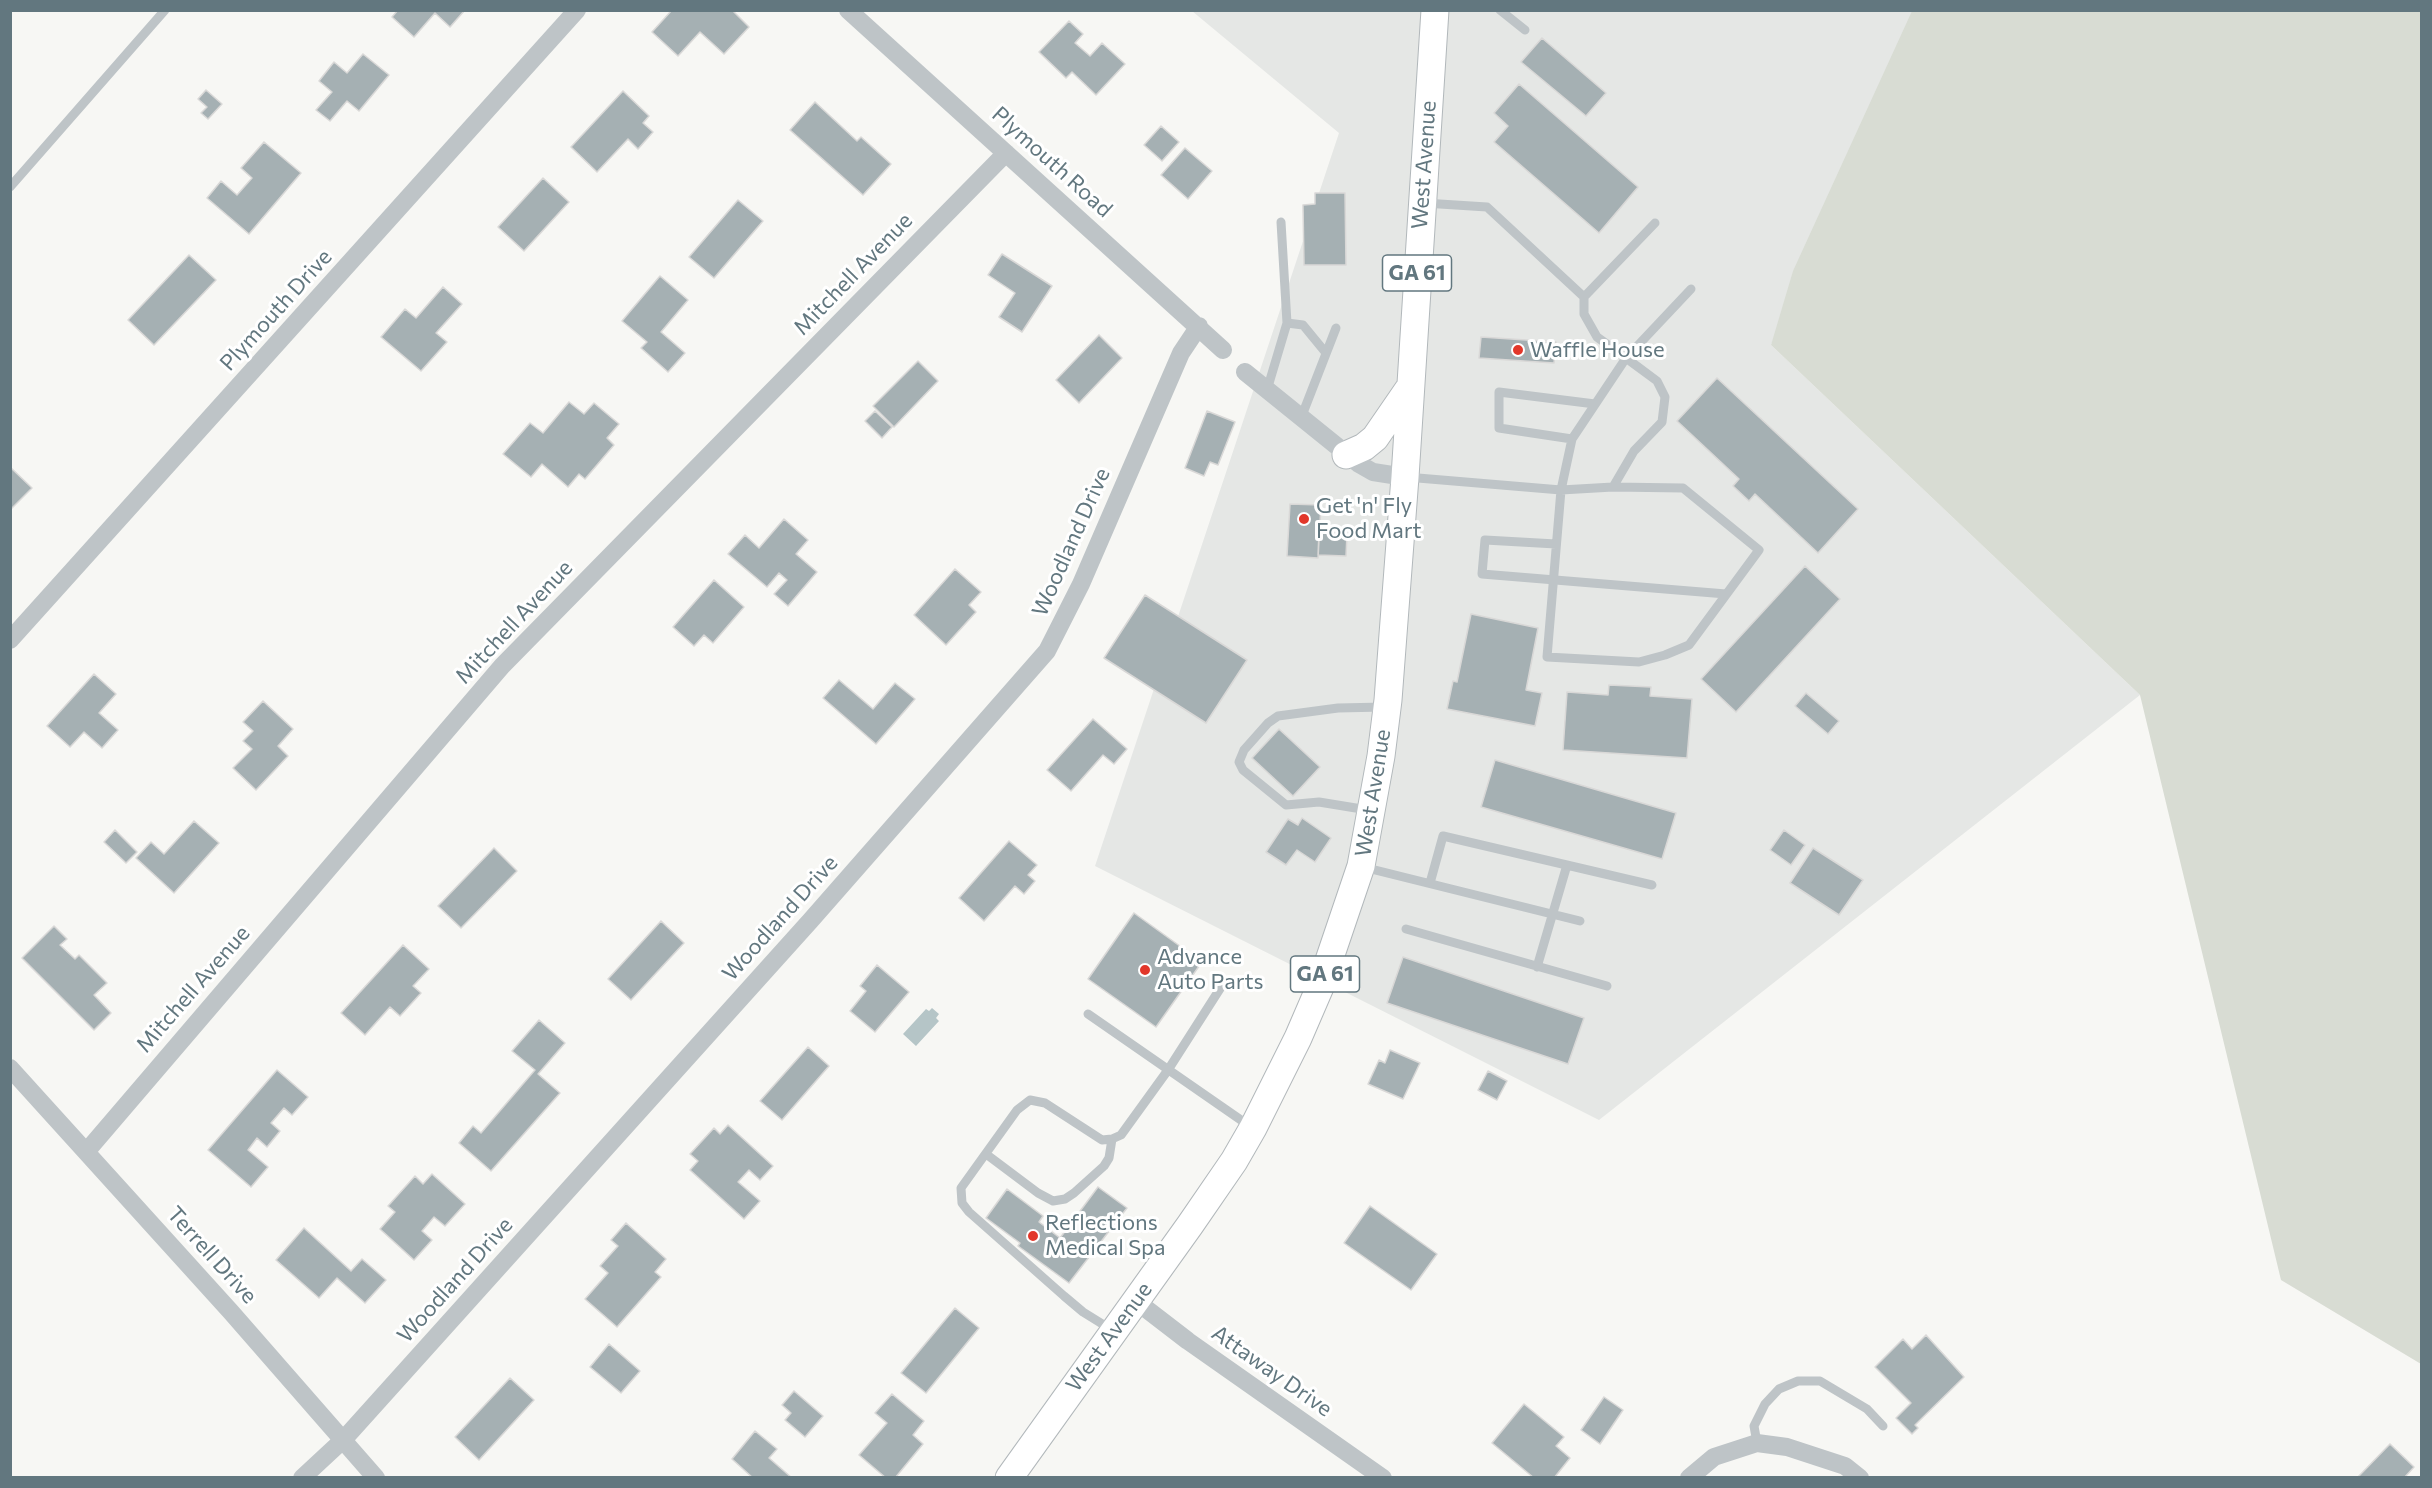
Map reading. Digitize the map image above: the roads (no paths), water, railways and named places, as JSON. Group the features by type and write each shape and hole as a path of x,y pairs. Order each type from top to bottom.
{"main road":[{"name":"West Avenue","path":"1008,1478 1234,1161 1298,1038 1320,987 1361,866 1387,707 1405,477 1435,10"},
{"path":"1346,455 1358,451 1375,438 1410,386"}],"street":[{"name":"Plymouth Drive","path":"10,640 577,10"},
{"name":"Plymouth Road","path":"848,10 1223,350"},
{"name":"Mitchell Avenue","path":"86,1152 502,666 1006,153"},
{"name":"Woodland Drive","path":"302,1478 344,1439 795,938 1047,651 1081,584 1181,353 1199,326"},
{"path":"1245,372 1346,455 1373,472 1405,477"},
{"name":"Terrell Drive","path":"12,1071 344,1439 376,1478"},
{"name":"Attaway Drive","path":"1136,1301 1188,1341 1383,1478"},
{"path":"1689,1478 1714,1457 1757,1443 1787,1447 1845,1466 1860,1478"}],"lane":[{"path":"10,188 165,10"},
{"path":"1500,10 1526,30"},
{"path":"1422,202 1487,207 1584,297"},
{"path":"1267,390 1287,323 1281,222"},
{"path":"1613,487 1634,451 1662,422 1665,397 1657,381 1597,337 1584,314 1584,297 1655,223"},
{"path":"1405,477 1561,490 1613,487 1683,488 1759,550 1689,645 1639,662 1546,657 1561,490 1572,439 1626,358 1691,290"},
{"path":"1287,323 1303,325 1326,353"},
{"path":"1300,418 1336,328"},
{"path":"1572,439 1499,428 1499,392 1595,404"},
{"path":"1556,543 1485,540 1482,574 1726,594"},
{"path":"1371,811 1319,802 1286,805 1243,770 1239,762 1244,750 1268,723 1278,716 1338,708 1387,707"},
{"path":"1430,883 1443,836 1652,885"},
{"path":"1537,967 1567,865"},
{"path":"1361,866 1580,921"},
{"path":"1406,929 1607,987"},
{"path":"1114,1331 1076,1306 969,1212 962,1203 961,1188 1017,1110 1030,1100 1045,1103 1102,1140 1121,1135 1168,1070 1223,984"},
{"path":"1088,1014 1253,1128"},
{"path":"986,1154 1038,1193 1053,1201 1074,1193 1104,1166 1109,1158 1112,1139"},
{"path":"1757,1443 1754,1426 1766,1404 1779,1389 1798,1381 1820,1381 1867,1409 1883,1426"}],"place":[{"name":"Waffle House","path":"1518,350"},
{"name":"Get 'n' Fly Food Mart","path":"1304,519"},
{"name":"Advance Auto Parts","path":"1145,970"},
{"name":"Reflections Medical Spa","path":"1033,1236"}]}
